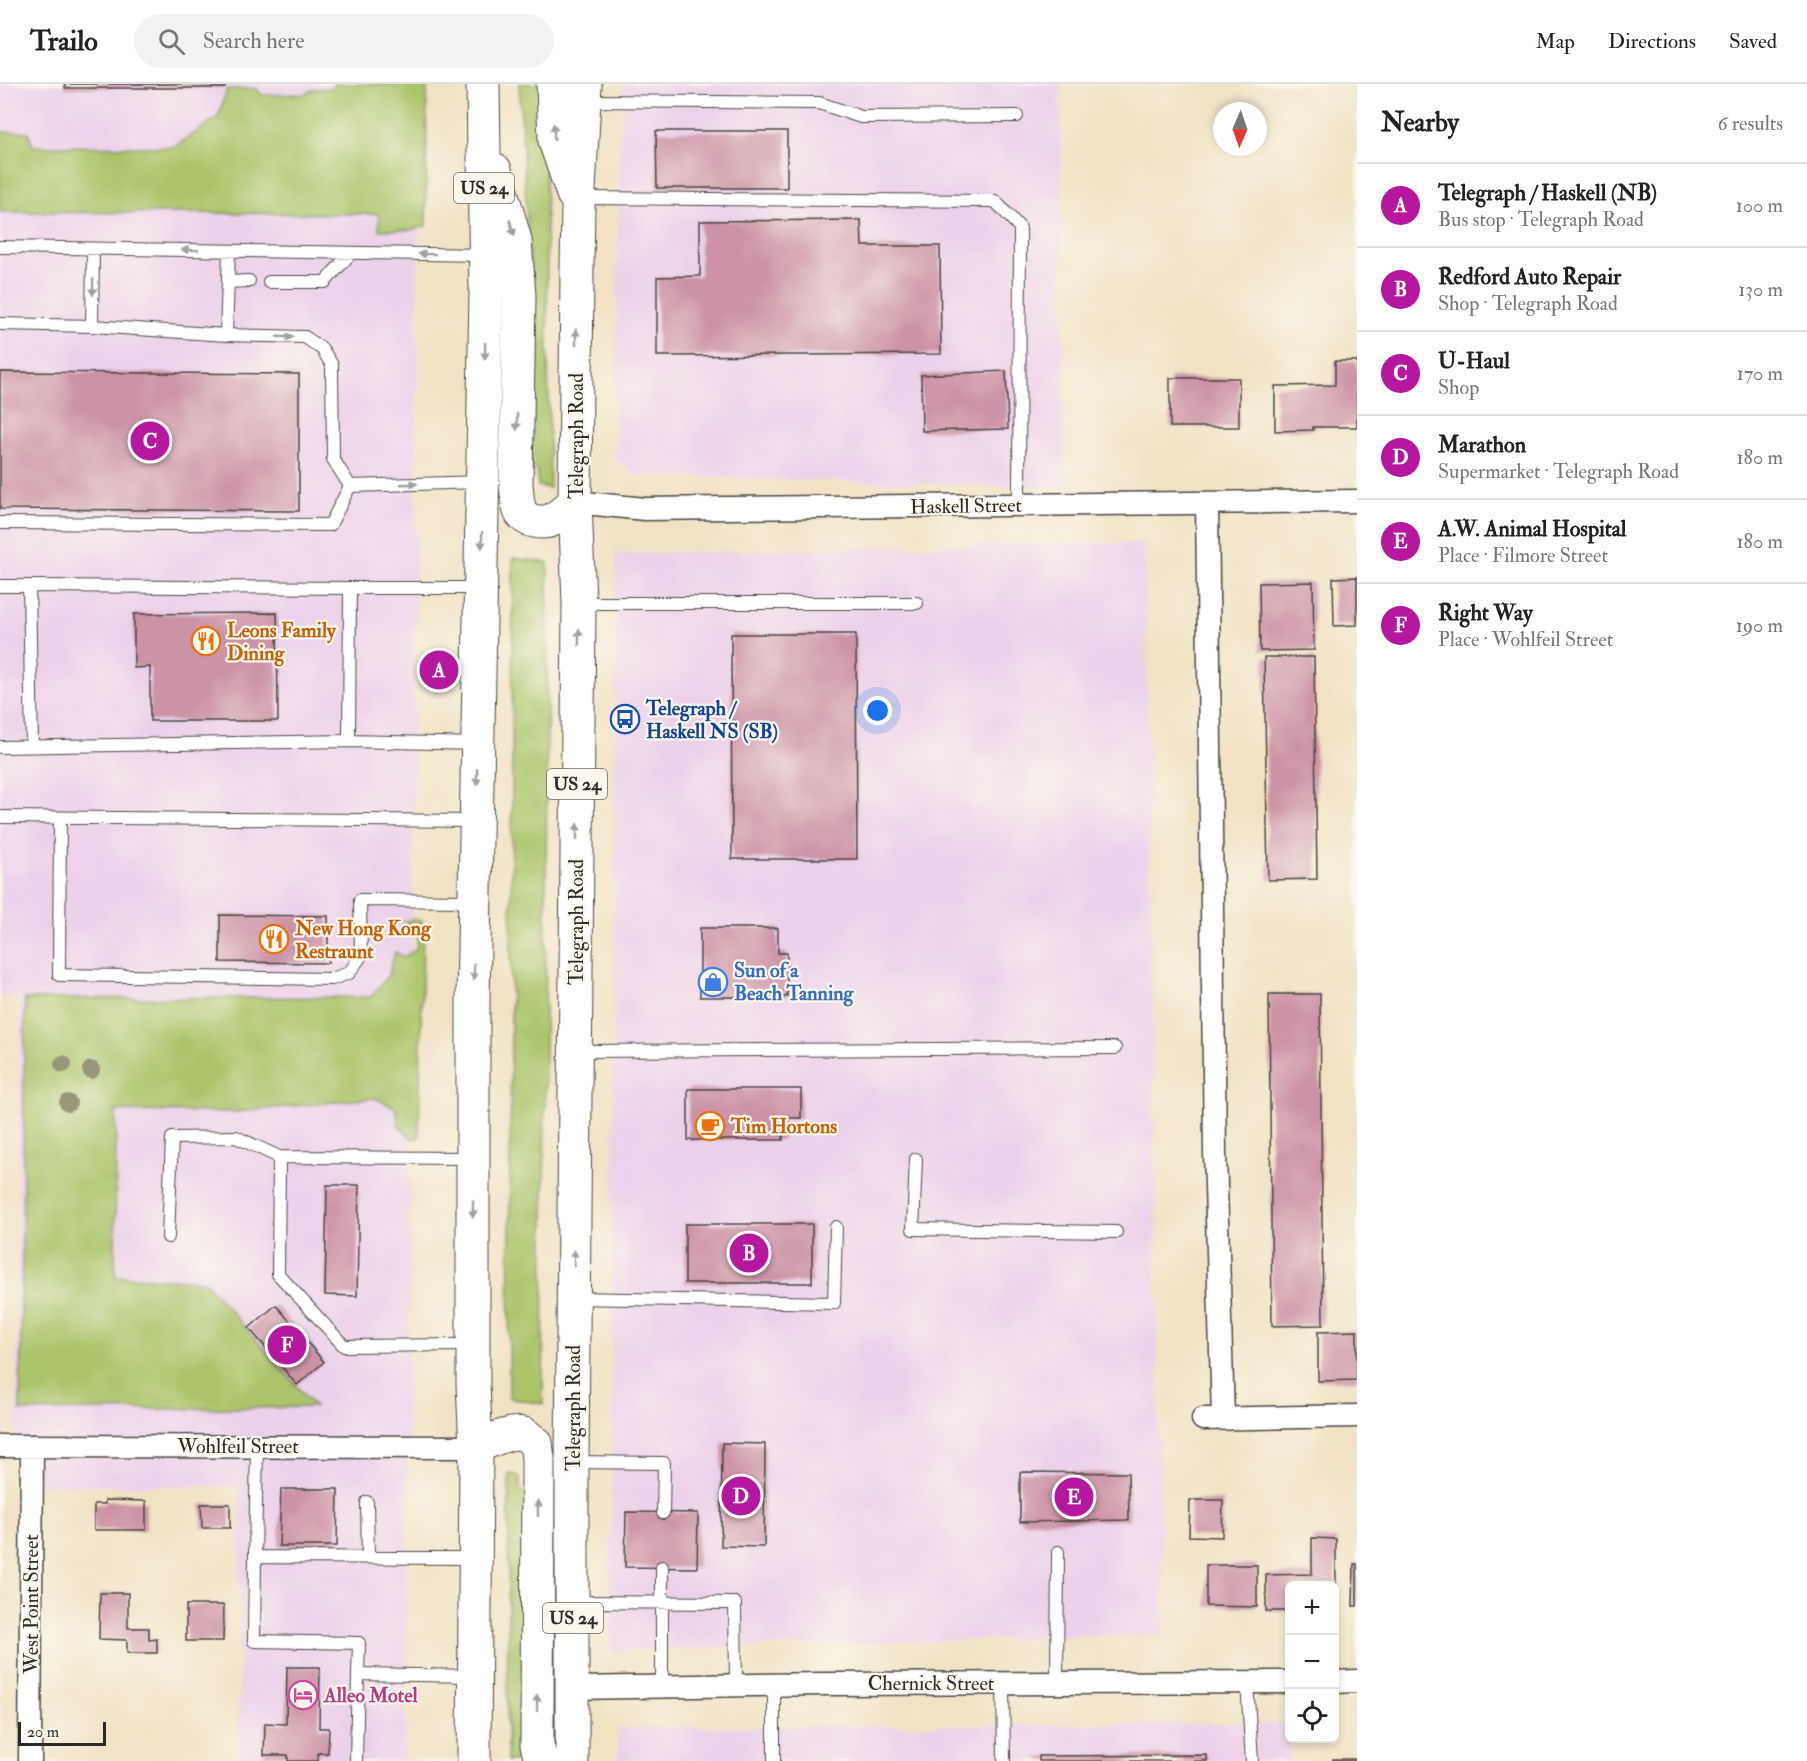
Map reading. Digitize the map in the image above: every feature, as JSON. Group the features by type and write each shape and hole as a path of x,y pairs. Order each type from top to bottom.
{"main road":[{"name":"US 24","path":"474,1761 476,1447 473,1345 473,1158 476,821 483,482 485,255 483,84"},
{"path":"553,84 555,141 578,203"},
{"name":"Telegraph Road","path":"572,1761 572,1462 579,603 575,502 578,203 585,93"},
{"path":"484,131 515,240 519,296 516,484 518,501 522,514 541,523 552,520 575,502"},
{"path":"476,1447 497,1438 517,1434 525,1435 536,1443 538,1458 537,1745 542,1761"}],"street":[{"name":"Haskell Street","path":"575,502 645,509 1357,501"},
{"path":"1207,503 1215,1152 1213,1419 1357,1416"},
{"name":"Wohlfeil Street","path":"0,1446 476,1447"},
{"name":"West Point Street","path":"30,1761 32,1446"},
{"name":"Chernick Street","path":"573,1688 1003,1682 1285,1682"},
{"path":"1339,1682 1357,1682"}],"lane":[{"path":"585,93 819,103 861,117 1017,116"},
{"path":"578,203 995,201 1020,228 1019,505"},
{"path":"0,247 485,255"},
{"path":"92,326 93,249"},
{"path":"226,335 229,251"},
{"path":"269,282 325,282 351,253"},
{"path":"228,282 249,281"},
{"path":"0,324 92,326 226,335 305,337 322,349 332,365 333,459 350,486"},
{"path":"350,486 483,482"},
{"path":"0,523 330,525 350,486"},
{"path":"0,586 481,588"},
{"path":"29,586 32,746"},
{"path":"349,741 350,588"},
{"path":"579,603 917,603"},
{"path":"0,747 349,741 478,744"},
{"path":"0,817 476,821"},
{"path":"60,818 59,975 332,979 349,973 361,956 360,900 475,901"},
{"path":"575,1051 1115,1048"},
{"path":"168,1237 172,1138 236,1137 279,1157 473,1158"},
{"path":"279,1157 278,1274 344,1346 473,1345"},
{"path":"916,1159 913,1229 1116,1232"},
{"path":"573,1298 834,1303 836,1227"},
{"path":"257,1446 254,1641 359,1642 356,1761"},
{"path":"572,1462 664,1463 663,1513"},
{"path":"367,1502 368,1557"},
{"path":"1057,1683 1058,1552"},
{"path":"255,1557 474,1557"},
{"path":"662,1567 662,1687"},
{"path":"573,1602 735,1603 736,1685"},
{"path":"358,1674 474,1676"},
{"path":"1003,1682 1004,1761"},
{"path":"1248,1682 1252,1761"},
{"path":"774,1684 774,1761"}],"shaded area":[{"path":"0,84 420,84 405,1761 239,1761 240,1486 16,1485 20,997 0,996"},
{"path":"625,84 1060,84 1065,488 634,475 615,458 619,158"},
{"path":"1145,543 1159,1453 1164,1634 610,1651 616,554"},
{"path":"1285,1723 1285,1743 1290,1743 1291,1761 618,1761 618,1728"}],"green space":[{"path":"334,84 427,84 426,226 411,230 379,230 379,214 0,212 0,132 28,132 33,146 174,147 218,117 227,89 257,89 261,95 304,94 314,89 333,88"},
{"path":"519,84 544,84 550,488 538,486 537,469 530,468 530,269"},
{"path":"513,558 548,563 543,1404 509,1397"},
{"path":"413,919 422,921 423,937 419,1137 412,1139 399,1126 396,1108 375,1098 235,1112 116,1111 115,1276 204,1281 315,1407 20,1411 25,999 371,997 389,975 395,952 403,957 417,947 418,933 404,922"},
{"path":"509,1474 520,1478 520,1492 528,1492 526,1761 507,1761"}],"building":[{"path":"65,84 225,84 225,88 65,88"},
{"path":"656,131 787,131 787,188 657,188"},
{"path":"861,220 862,246 940,246 941,354 657,356 657,277 700,276 700,221"},
{"path":"1335,361 1357,361 1357,427 1313,427 1313,430 1275,431 1275,386 1335,385"},
{"path":"1006,371 1008,429 922,431 921,375"},
{"path":"0,372 299,374 299,511 0,509"},
{"path":"1170,378 1239,378 1239,427 1170,427"},
{"path":"1357,577 1357,625 1334,626 1333,578"},
{"path":"1313,582 1314,650 1260,651 1259,583"},
{"name":"Leons Family Dining","path":"277,613 278,721 150,721 150,667 134,668 134,614"},
{"path":"731,634 856,634 857,859 732,859"},
{"path":"1264,657 1314,657 1317,879 1268,880"},
{"name":"New Hong Kong Restraunt","path":"220,915 328,916 328,963 220,962"},
{"path":"700,928 778,928 778,953 787,953 787,997 700,997"},
{"path":"1269,994 1320,994 1323,1325 1272,1326"},
{"path":"688,1089 801,1089 801,1118 783,1118 783,1140 688,1140"},
{"path":"327,1185 359,1185 357,1296 325,1295"},
{"path":"685,1224 812,1224 812,1283 685,1283"},
{"path":"276,1305 324,1362 297,1385 249,1328"},
{"path":"1357,1331 1357,1380 1318,1381 1318,1332"},
{"path":"722,1443 765,1444 764,1547 721,1546"},
{"path":"1020,1472 1128,1473 1129,1520 1020,1522"},
{"path":"281,1489 338,1489 337,1546 279,1546"},
{"path":"105,1500 146,1501 146,1530 94,1530 94,1504 105,1504"},
{"path":"1190,1500 1223,1500 1222,1537 1189,1536"},
{"path":"201,1504 230,1504 230,1528 202,1528"},
{"path":"626,1512 698,1513 697,1568 625,1567"},
{"path":"1312,1538 1336,1539 1336,1581 1285,1581 1285,1611 1266,1611 1266,1575 1312,1574"},
{"path":"1354,1564 1357,1564 1357,1606 1353,1606"},
{"path":"1206,1565 1257,1565 1257,1607 1206,1606"},
{"path":"100,1593 128,1593 128,1628 149,1628 149,1640 157,1639 157,1653 127,1653 127,1640 99,1639"},
{"path":"186,1605 224,1605 223,1641 186,1641"},
{"name":"Alleo Motel","path":"287,1667 320,1667 319,1728 329,1728 328,1753 318,1753 318,1761 288,1761 288,1755 264,1755 265,1723 286,1724"},
{"path":"1207,1755 1207,1761 1039,1761 1039,1756"},
{"path":"1333,1759 1357,1759 1357,1761 1333,1761"}],"place":[{"name":"U-Haul","path":"150,441"},
{"name":"Leons Family Dining","path":"206,641"},
{"name":"Telegraph / Haskell (NB)","path":"439,670"},
{"name":"Telegraph / Haskell NS (SB)","path":"625,719"},
{"name":"New Hong Kong Restraunt","path":"274,939"},
{"name":"Sun of a Beach Tanning","path":"713,982"},
{"name":"Tim Hortons","path":"710,1126"},
{"name":"Redford Auto Repair","path":"749,1253"},
{"name":"Right Way","path":"287,1345"},
{"name":"Marathon","path":"741,1496"},
{"name":"A.W. Animal Hospital","path":"1074,1497"},
{"name":"Alleo Motel","path":"303,1695"}]}
